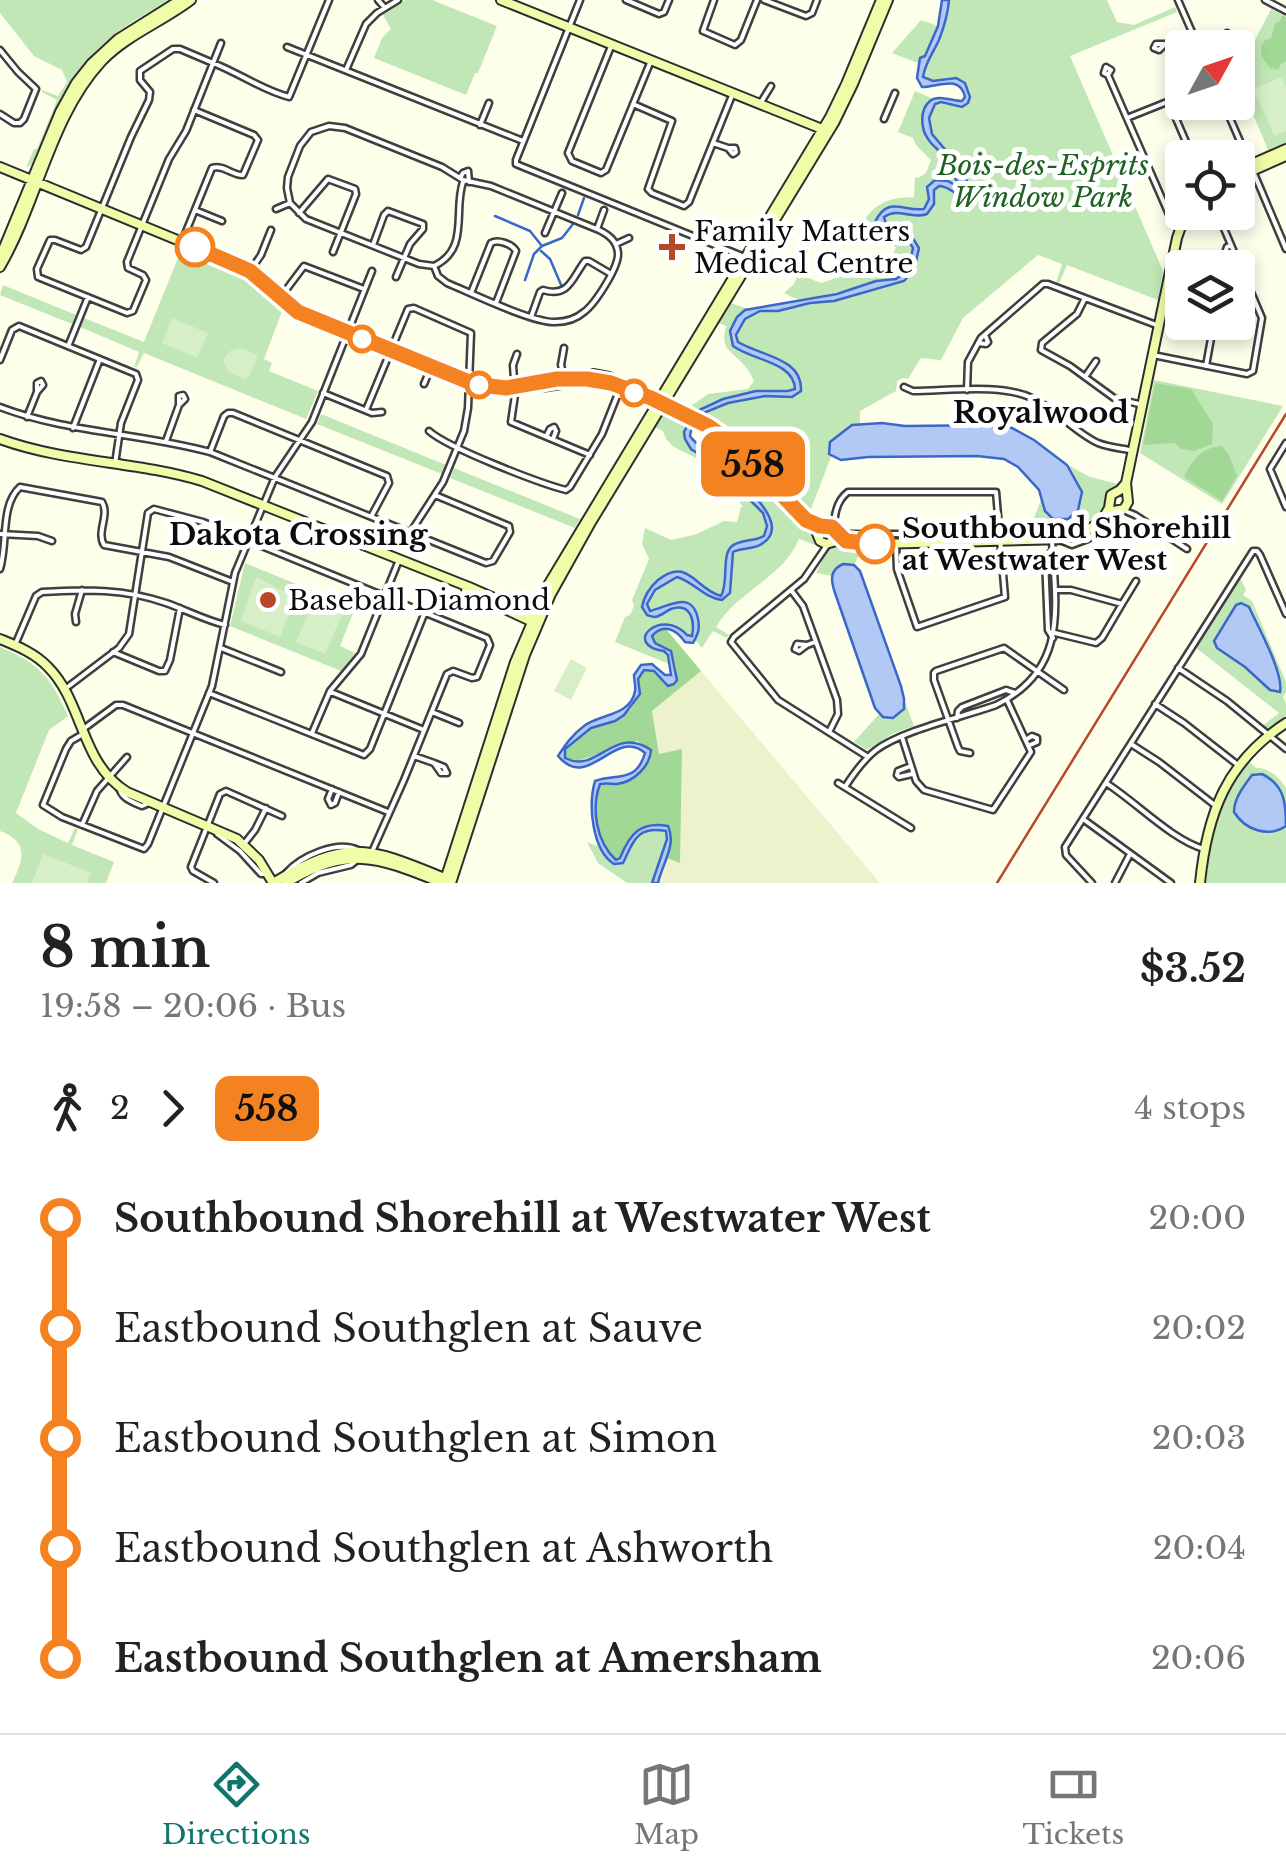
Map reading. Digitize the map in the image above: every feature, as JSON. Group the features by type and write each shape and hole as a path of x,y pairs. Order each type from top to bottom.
{"main road":[{"path":"61,192 46,179 44,162 67,97 91,64 118,39 180,0"},
{"path":"0,257 73,101 94,70 118,48 190,0"},
{"path":"502,0 826,130"},
{"path":"522,644 670,386 826,130 884,0"},
{"path":"1255,167 1284,157"},
{"path":"1255,167 1284,157"},
{"path":"14,172 29,172 44,162"},
{"path":"0,166 250,271 298,312 470,382 514,387 591,374 641,392 734,438 806,520 827,535 856,544 1055,544 1081,534 1104,517 1120,503 1126,483 1165,298"},
{"path":"0,267 18,232 36,181"},
{"path":"561,378 622,385"},
{"path":"641,392 656,392 670,386"},
{"path":"670,386 684,411"},
{"path":"641,392 646,406 644,424"},
{"path":"447,882 542,598 561,560 661,402"},
{"path":"0,439 62,457 192,478 446,579 486,602 536,620"},
{"path":"515,611 530,608 542,598"},
{"path":"447,882 450,862 522,644 524,626 515,611"},
{"path":"0,639 46,665 64,689 96,762 109,778 244,844 273,883 286,881 316,859 341,852 395,858 428,877 447,882"},
{"path":"1202,883 1204,849 1216,806 1238,766 1268,735 1286,723"},
{"path":"428,877 450,862"}],"street":[{"path":"221,44 213,63 184,135 168,160 126,264 146,280 134,311 127,313 36,275 50,240 81,250 86,248 150,96 140,78 142,68 175,48 213,63 238,74 254,84 288,96 328,0"},
{"path":"378,0 386,8"},
{"path":"346,70 366,24 398,0"},
{"path":"580,0 516,163 748,259"},
{"path":"626,0 659,14 669,0"},
{"path":"714,0 703,30 735,45 760,0 804,16 810,15 817,0"},
{"path":"1178,0 1191,30"},
{"path":"1265,0 1286,11"},
{"path":"1278,7 1282,0"},
{"path":"612,44 568,153 570,160 599,172 605,171 651,60"},
{"path":"287,47 523,142"},
{"path":"0,50 36,89 20,123 0,114"},
{"path":"1108,75 1165,205"},
{"path":"760,104 770,86"},
{"path":"884,118 894,92"},
{"path":"633,104 669,118 672,123 648,189 682,205 687,204 733,93"},
{"path":"1127,118 1167,102 1186,140"},
{"path":"480,125 489,103"},
{"path":"182,241 212,168 243,175 258,140 194,110"},
{"path":"434,266 443,281 546,322 570,320 583,314 618,257 616,244 597,229 492,186 464,180 442,167 346,128 329,126 311,132 300,146 287,182 290,203 298,213 418,264 434,266 446,259 455,243 464,180"},
{"path":"713,143 728,148"},
{"path":"1255,175 1286,249"},
{"path":"298,213 326,180 352,188 356,194 333,252"},
{"path":"546,233 562,193"},
{"path":"276,209 290,203"},
{"path":"194,210 222,220"},
{"path":"597,229 604,210"},
{"path":"373,245 387,212 393,211 423,226 410,244 396,277"},
{"path":"250,271 271,230"},
{"path":"1153,355 1252,373 1262,318 1225,230"},
{"path":"616,244 629,238"},
{"path":"471,293 491,243 514,247 516,255 496,302"},
{"path":"531,317 540,292 558,293 565,289 585,260 611,274"},
{"path":"280,298 305,266 365,289"},
{"path":"372,271 310,425 275,477 248,540 233,582 209,693 193,733 147,846 144,849 82,826 43,805 72,741 120,704 193,733 340,792 388,812"},
{"path":"967,390 967,364 984,334 1043,284 1159,326"},
{"path":"68,346 88,297"},
{"path":"1085,298 1077,314 1041,346 1044,352 1114,398 1143,405"},
{"path":"366,410 406,310 414,308 470,333 470,382 458,447 443,482 411,533"},
{"path":"570,320 573,329"},
{"path":"0,360 16,326 133,372 138,378 122,418 115,464"},
{"path":"1206,366 1211,340"},
{"path":"561,378 564,348"},
{"path":"517,354 513,364 512,422 590,455"},
{"path":"73,428 100,359"},
{"path":"1085,377 1096,361"},
{"path":"424,384 431,366"},
{"path":"536,383 545,388 591,385 598,380"},
{"path":"430,431 458,447 564,490 570,487 604,430 622,385"},
{"path":"904,387 913,391 1001,390 1026,395 1097,442 1134,451"},
{"path":"27,417 37,392"},
{"path":"323,393 366,410 382,412"},
{"path":"166,441 179,405"},
{"path":"0,406 73,428 166,441 210,452 486,563 493,561 510,526 435,495"},
{"path":"210,452 224,416 230,412 389,477 390,482 371,516"},
{"path":"1286,443 1270,470 1286,507"},
{"path":"0,569 10,499 16,488 22,487 102,502 105,508 101,543 106,546 182,561 233,582"},
{"path":"868,756 782,702 732,642 806,577 848,492 996,492 996,542 1003,599 920,628 915,625 896,569 896,544"},
{"path":"1120,503 1187,549"},
{"path":"64,689 113,652 129,634 148,513 154,509 248,540 487,638 490,642 479,676 448,672 370,855"},
{"path":"2,534 43,537 52,542"},
{"path":"846,541 850,534 981,534 996,542"},
{"path":"948,543 950,563"},
{"path":"845,787 868,756 881,747 1007,700 1038,671 1054,635 1055,544"},
{"path":"1055,544 1045,560 1048,630 1054,635 1099,642 1136,581"},
{"path":"1092,883 1064,851 1253,551 1257,550 1286,614"},
{"path":"311,734 330,692 362,652 399,560"},
{"path":"15,645 37,594 82,590 136,595 225,625"},
{"path":"76,622 82,590"},
{"path":"791,590 803,606 838,704 829,732"},
{"path":"1055,590 1071,590 1122,604"},
{"path":"113,652 165,671 180,608"},
{"path":"209,693 364,756 425,612"},
{"path":"807,645 815,642"},
{"path":"220,648 281,672"},
{"path":"970,752 960,751 934,680 936,671 1004,648 1064,690"},
{"path":"1178,668 1228,701 1286,749"},
{"path":"958,718 962,707 1006,690 1015,693"},
{"path":"330,692 424,730"},
{"path":"902,737 913,774 924,790 993,810 1031,752 1007,700"},
{"path":"1156,704 1238,766"},
{"path":"432,712 459,723"},
{"path":"1131,744 1216,806"},
{"path":"414,756 434,763"},
{"path":"82,826 91,802 126,757"},
{"path":"911,766 898,770 896,775 913,774"},
{"path":"1106,782 1174,834 1204,849"},
{"path":"838,783 912,828"},
{"path":"332,789 330,805 340,792"},
{"path":"214,883 191,867 212,827 220,794 224,791 282,816"},
{"path":"244,844 266,808"},
{"path":"1083,820 1171,883"},
{"path":"212,827 261,874 268,874"},
{"path":"302,883 324,871 352,864 359,854"},
{"path":"1115,883 1130,854"}],"green space":[{"path":"0,0 168,0 115,34 86,62 56,110 32,164 26,168 57,100 42,90 58,96 67,82 62,70 34,56 0,13"},
{"path":"405,0 432,0 497,26 466,95 374,58 382,38 391,29 383,15"},
{"name":"Bois-des-Esprits Window Park","path":"949,0 1107,0 1117,22 1134,25 1175,7 1177,12 1070,56 1163,271 1158,300 1067,265 1059,284 1056,283 1062,264 1038,255 963,318 941,360 921,358 908,379 897,381 896,391 860,411 860,424 852,425 831,457 809,514 747,444 705,413 728,403 764,396 792,397 801,382 790,367 738,342 736,333 745,319 760,311 834,301 904,281 914,270 919,252 916,241 904,230 886,224 884,217 897,211 922,216 939,186 963,195 964,175 932,131 929,119 937,103 962,107 970,91 952,77 933,81 923,77 943,30"},
{"path":"1271,9 1286,17 1286,144 1269,152 1255,119 1255,40"},
{"path":"1283,15 1286,61 1278,70 1270,68 1261,51"},
{"path":"921,20 938,26 925,56 918,63 892,53"},
{"path":"1282,77 1286,87 1286,131 1274,136 1255,89"},
{"path":"915,91 934,99 923,117 925,131 961,185 947,181 927,192 929,199 924,209 891,207 875,222 910,241 912,257 906,273 805,298 796,299 784,293 798,274 821,283 891,259 896,247 855,231 879,205 914,197 915,177 926,173 931,160 913,138 898,132"},
{"path":"182,248 242,273 283,309 264,359 272,363 269,371 318,391 306,419 144,353 134,367 139,352 80,327 84,318 144,342"},
{"path":"3,285 76,315 72,324 0,295"},
{"path":"731,303 748,309 737,317 733,346 781,367 793,380 795,389 756,391 698,410 691,406 708,394 748,389 754,381 724,340 726,326 719,323"},
{"path":"172,318 208,333 197,358 162,343"},
{"path":"243,348 258,356 245,379 228,371 223,360 230,351"},
{"path":"1154,380 1283,406 1222,504 1140,453"},
{"path":"1155,383 1191,389 1213,424 1212,444 1194,451 1181,449 1175,443 1143,445"},
{"path":"667,413 688,424 684,432 691,449 713,463 763,513 767,526 763,538 735,544 729,550 721,596 689,575 669,573 650,589 643,611 682,606 693,619 692,636 676,626 661,624 656,650 666,652 669,664 615,642 634,606 632,600 649,559 642,544 645,528 671,540 697,534 724,521 737,522 743,507 728,484 717,480 700,460 674,447 663,431 655,427"},
{"path":"321,414 446,465 442,474 317,424"},
{"path":"715,439 787,506 815,545 799,539 782,564 725,614 716,627 729,635 727,638 713,631 702,648 695,640 698,621 694,609 684,602 653,611 648,608 653,593 677,577 691,582 710,598 728,596 733,552 766,541 771,520 730,470 700,448 704,440"},
{"path":"1222,446 1237,476 1222,501 1184,477 1198,456"},
{"path":"1066,464 1090,477 1118,484 1106,495 1103,510 1086,525 1060,534 1027,536 1042,497 1043,507 1074,516 1082,492"},
{"path":"454,468 580,519 575,528 450,478"},
{"path":"837,546 862,549 854,565 841,566 832,576 816,573 827,551"},
{"path":"245,563 355,608 340,646 355,653 341,671 230,626"},
{"path":"1239,575 1246,590 1243,595 1252,601 1286,682 1286,718 1266,731 1261,727 1279,713 1195,647"},
{"name":"Baseball Diamond","path":"256,577 287,593 291,607 280,637 241,621"},
{"path":"314,600 343,612 325,654 296,642"},
{"path":"666,629 701,671 652,711 659,754 682,749 680,863 667,858 672,836 667,825 651,825 625,845 616,860 604,844 597,823 598,791 602,782 617,784 649,762 646,747 637,741 575,762 565,758 565,749 591,728 630,710 640,694 638,679 644,670 654,671 668,686 675,683 673,658 652,636"},
{"path":"0,647 42,673 68,716 49,730 16,813 68,843 75,828 78,829 72,845 114,862 106,883 12,883 21,853 16,841 0,831"},
{"path":"571,659 587,668 571,700 554,691"},
{"path":"701,671 880,883 658,883 667,858 679,862 681,750 659,754 652,711"},
{"path":"904,699 914,726 867,750 854,742 879,714 888,718 901,713"},
{"path":"1249,762 1273,774 1286,788 1286,883 1206,883 1213,835 1223,802"},
{"path":"646,830 666,831 667,835 652,883 627,883 598,863 587,842 602,848 605,856 620,865"},
{"path":"43,854 91,873 87,883 32,883"}],"water":[{"path":"942,0 949,0 946,20 923,77 933,81 956,78 965,83 968,103 962,107 935,104 929,118 932,134 948,153 954,168 966,177 969,192 957,194 939,186 934,190 934,204 927,214 895,213 884,217 886,224 911,235 919,248 914,270 904,281 834,301 760,311 745,319 736,335 738,342 788,365 800,380 801,391 792,397 765,396 728,403 701,414 692,425 690,436 760,502 770,518 772,532 760,545 733,552 730,593 722,600 677,577 655,590 647,604 650,611 685,602 695,610 698,619 693,643 685,642 669,629 652,636 655,643 671,651 677,680 668,686 654,671 644,670 638,679 640,694 624,715 591,728 565,749 565,758 577,761 626,743 651,750 648,762 635,777 623,783 600,784 596,814 604,844 616,860 644,827 668,826 668,854 658,883 652,883 667,839 666,831 638,836 623,863 614,864 596,838 592,814 595,781 631,773 645,753 623,747 580,767 569,765 558,756 584,726 627,705 635,691 634,675 641,665 652,664 665,675 671,675 668,655 646,642 646,636 650,630 666,624 692,636 693,624 683,608 655,617 647,615 643,603 655,583 677,571 721,596 729,550 735,544 764,536 767,526 763,513 713,463 691,449 684,432 695,412 723,399 756,391 795,389 793,380 780,367 733,346 730,331 737,317 745,310 896,279 908,271 913,248 875,222 880,214 891,207 924,209 929,199 927,187 935,180 961,185 928,139 922,120 924,109 933,99 962,101 965,97 953,84 922,87 917,78 920,58 925,56 938,26"},
{"path":"852,425 1012,428 1067,465 1082,492 1078,510 1068,519 1053,519 1045,511 1039,490 1018,467 1004,459 977,456 841,460 829,454 830,442"},
{"path":"843,564 854,565 860,571 901,686 904,709 893,718 883,717 875,708 835,593 832,576"},
{"path":"1241,603 1249,607 1269,650 1280,692 1270,690 1217,648 1214,641"},
{"path":"1262,774 1280,789 1286,826 1279,830 1251,828 1234,812 1252,775"}],"waterway":[{"path":"578,215 584,198"},
{"path":"495,216 530,231 542,246"},
{"path":"525,280 534,254 562,238 573,224"},
{"path":"541,251 550,259 562,287"}],"railway":[{"path":"997,883 1286,414"}],"bus line":[{"name":"558","path":"195,247 250,271 298,312 474,384 506,388 576,378 611,383 651,398 731,442 806,520 832,527 846,541 875,544"}],"place":[{"name":"Family Matters Medical Centre","path":"672,247"},
{"name":"Southbound Shorehill at Westwater West","path":"875,544"},
{"name":"Baseball Diamond","path":"268,600"}],"district":[{"name":"Royalwood","path":"1041,412"},
{"name":"Dakota Crossing","path":"298,534"}]}
